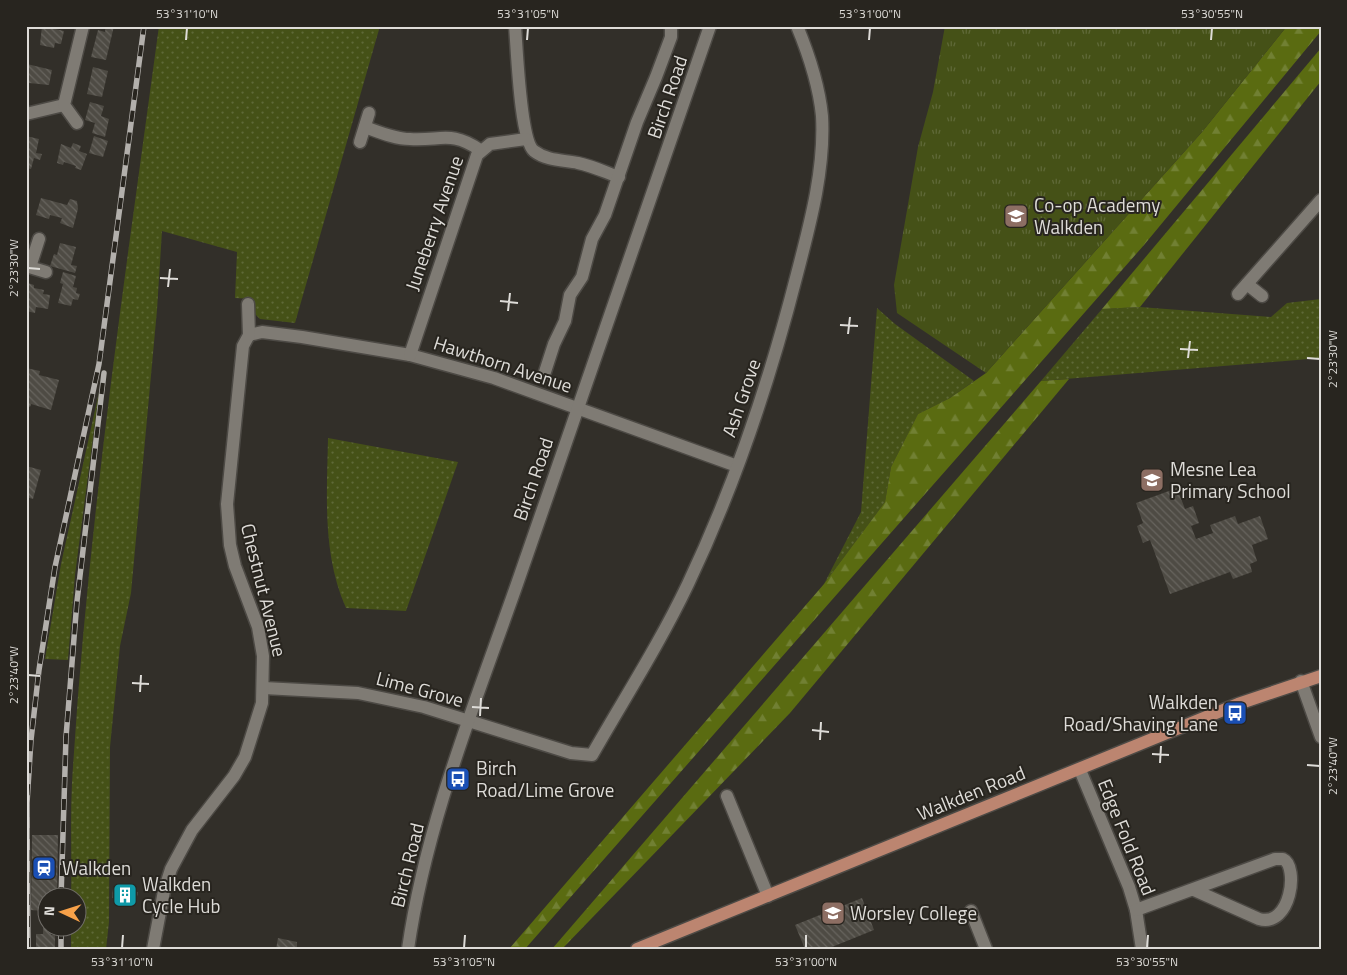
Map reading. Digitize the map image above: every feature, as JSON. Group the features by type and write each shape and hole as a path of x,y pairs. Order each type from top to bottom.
{"main road":[{"name":"Walkden Road","path":"637,949 1220,712 1301,681 1321,676"}],"street":[{"path":"77,124 64,105 84,26"},
{"path":"515,26 526,139 534,151 555,161 578,163 619,177"},
{"path":"544,375 565,320 570,295 582,277 592,239 605,214 637,122 671,37 671,26"},
{"name":"Birch Road","path":"408,949 430,840 577,407 633,254 710,26"},
{"name":"Ash Grove","path":"592,755 687,585 737,466 785,321 814,204 820,166 822,116 818,91 808,53 797,26"},
{"path":"26,114 64,105"},
{"path":"360,142 369,113"},
{"path":"365,127 408,139 459,138 480,150"},
{"name":"Juneberry Avenue","path":"410,355 475,160 480,150 490,144 526,139"},
{"path":"1238,294 1321,200"},
{"path":"39,239 28,267 46,272"},
{"path":"1247,284 1262,296"},
{"name":"Chestnut Avenue","path":"152,949 164,891 171,869 192,830 234,776 245,758 259,719 264,688 263,656 258,627 235,566 228,524 227,504 243,346 249,335 248,304"},
{"name":"Hawthorn Avenue","path":"249,335 262,332 410,355 494,378 737,466"},
{"path":"551,353 564,357"},
{"path":"1301,681 1321,737"},
{"name":"Lime Grove","path":"264,688 358,692 424,707 571,753 592,755"},
{"name":"Edge Fold Road","path":"1080,770 1113,844 1136,910 1142,949"},
{"path":"727,796 768,896"},
{"path":"1136,910 1275,859 1282,859 1287,863 1289,870 1290,894 1287,903 1281,912 1269,920 1259,918 1194,890"},
{"path":"972,911 986,949"}],"green space":[{"path":"159,26 380,26 295,323 260,319 255,314 253,299 235,298 237,252 162,231 157,310 131,593 120,646 110,747 109,922 106,949 71,949 71,938 88,938 88,888 71,888 72,783 87,593 120,309"},
{"name":"Co-op Academy Walkden","path":"945,26 1287,26 1202,132 986,373 897,313 894,285 918,147 933,92"},
{"path":"1287,26 1321,26 1321,31 1144,245 525,949 509,949 824,584 885,502 891,467 918,414 950,398 986,373 1202,132"},
{"path":"1321,48 1321,81 1140,307 1102,309"},
{"path":"1321,299 1321,358 1041,381 1102,309 1140,307 1271,317 1287,303"},
{"path":"877,308 895,324 974,381 950,398 918,414 891,467 885,502 824,584 861,512"},
{"path":"1069,379 790,713 562,949 552,949 1041,381"},
{"path":"99,392 75,575 68,660 45,659 61,564"},
{"path":"328,438 458,462 406,611 346,608 338,588 329,546 327,503"}],"building":[{"path":"42,26 64,31 61,44 55,43 54,48 40,45"},
{"path":"106,26 114,26 106,60 91,57 98,30 105,32"},
{"path":"27,64 52,70 49,85 29,83 26,85"},
{"path":"93,67 108,71 102,97 87,94"},
{"path":"90,102 104,106 101,116 109,119 105,137 92,133 95,123 85,120"},
{"path":"26,136 39,139 36,153 42,154 40,160 34,158 31,169 26,168"},
{"path":"94,136 108,141 103,157 89,153"},
{"path":"73,143 81,146 79,151 87,154 81,170 64,162 63,165 57,163 61,144 71,148"},
{"path":"41,198 67,205 70,199 77,201 78,209 73,228 60,223 62,218 50,215 49,219 36,215"},
{"path":"60,243 76,247 71,265 77,266 75,273 50,266 54,254 57,255"},
{"path":"63,272 76,276 73,287 77,288 76,293 80,294 78,300 73,299 71,306 58,303 63,284 60,283"},
{"path":"28,283 34,285 34,288 44,290 43,294 50,295 48,309 36,307 35,313 26,311"},
{"path":"26,368 40,371 39,375 59,380 51,410 31,404 30,407 26,406"},
{"path":"26,466 41,470 33,499 26,497"},
{"path":"1177,488 1185,509 1193,506 1199,523 1191,526 1196,539 1213,533 1210,525 1235,516 1238,524 1260,516 1268,539 1252,545 1257,561 1250,564 1252,572 1233,579 1230,572 1170,594 1150,540 1143,543 1137,526 1143,523 1136,503"},
{"path":"32,835 58,835 57,888 38,888 38,911 31,910"},
{"name":"Walkden Cycle Hub","path":"113,889 138,892 136,901 112,898"},
{"path":"862,898 874,930 827,949 805,949 795,925"},
{"path":"36,934 38,934 38,938 55,938 55,949 36,949"},
{"path":"278,938 297,942 297,949 276,949"}],"railway":[{"path":"28,949 27,803 31,740 39,670 55,567 99,364 144,26"},
{"path":"61,888 66,737 77,601 104,373"},
{"path":"61,938 61,949"}],"place":[{"name":"Co-op Academy Walkden","path":"1016,216"},
{"name":"Mesne Lea Primary School","path":"1152,480"},
{"name":"Walkden Road/Shaving Lane","path":"1235,713"},
{"name":"Birch Road/Lime Grove","path":"458,779"},
{"name":"Walkden","path":"44,868"},
{"name":"Walkden Cycle Hub","path":"125,895"},
{"name":"Worsley College","path":"833,913"}]}
